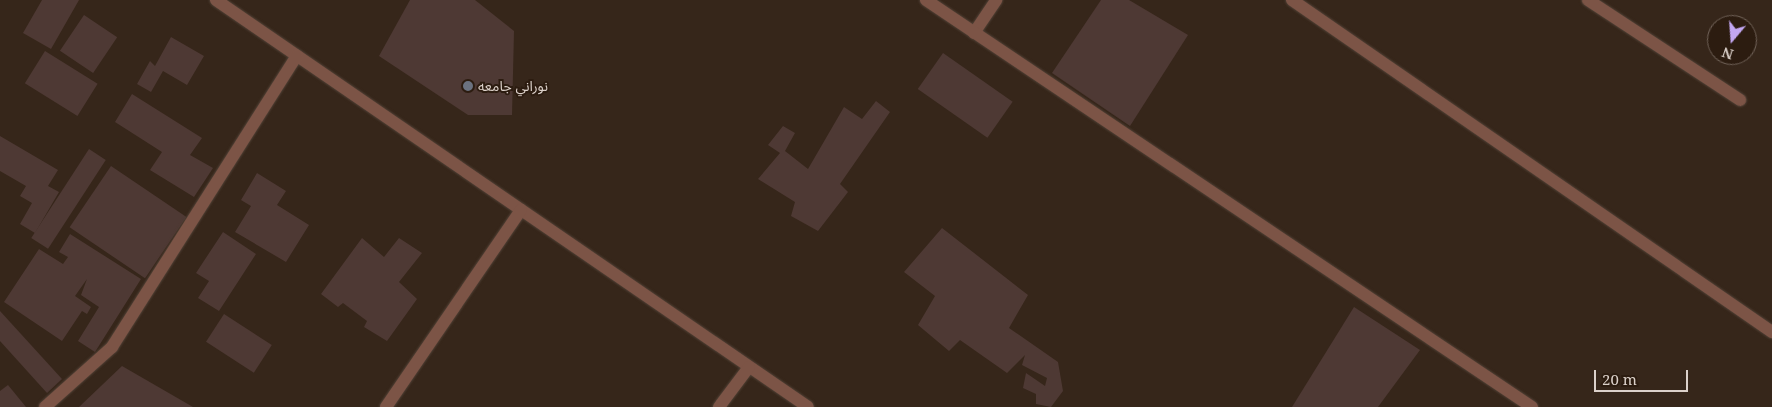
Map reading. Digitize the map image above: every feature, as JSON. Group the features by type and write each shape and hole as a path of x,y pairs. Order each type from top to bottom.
{"street":[{"path":"216,0 808,407"},
{"path":"926,0 1532,407"},
{"path":"974,33 996,0"},
{"path":"1292,0 1772,332"},
{"path":"1588,0 1740,100"},
{"path":"45,407 112,347 297,56"},
{"path":"386,407 521,210"},
{"path":"719,407 749,367"}],"building":[{"path":"42,0 79,0 51,49 23,33"},
{"name":"نوراني جامعه","path":"410,0 475,0 514,31 512,115 468,115 379,56"},
{"path":"1101,0 1129,0 1188,35 1130,126 1052,73"},
{"path":"84,15 117,37 93,73 60,51"},
{"path":"171,37 204,56 187,85 163,71 151,92 137,84 150,61 155,66"},
{"path":"45,51 98,84 77,116 25,83"},
{"path":"943,53 1013,102 987,138 918,89"},
{"path":"132,94 202,138 190,155 213,168 194,197 150,170 162,152 115,122"},
{"path":"876,101 890,112 840,184 848,192 818,231 791,216 795,202 758,179 780,153 768,145 783,126 795,133 785,151 808,169 844,107 862,119"},
{"path":"0,136 58,170 48,186 59,192 35,233 20,224 32,203 20,196 26,186 0,171"},
{"path":"89,149 106,160 48,249 31,238"},
{"path":"111,166 186,217 145,278 70,227"},
{"path":"257,173 286,191 277,205 309,225 286,262 235,232 251,206 241,200"},
{"path":"942,228 1028,295 1009,328 1058,362 1063,391 1051,407 1036,404 1036,394 1023,388 1026,373 1045,386 1047,378 1022,365 1025,355 1007,373 960,340 949,351 918,325 935,296 904,272"},
{"path":"223,232 256,254 219,311 198,298 209,281 196,273"},
{"path":"70,234 141,279 95,352 78,341 99,307 81,295 87,279 75,296 91,307 87,314 82,311 62,341 4,302 39,249 63,264 68,257 59,252"},
{"path":"362,238 384,257 399,238 422,253 399,282 417,299 387,341 364,327 367,321 343,303 338,307 321,294"},
{"path":"1354,307 1420,350 1378,407 1292,407"},
{"path":"0,311 62,379 47,393 0,341"},
{"path":"224,314 272,345 254,373 206,342"},
{"path":"122,366 193,407 79,407"},
{"path":"8,385 26,407 0,407 0,391"}],"place":[{"name":"نوراني جامعه","path":"468,86"}]}
